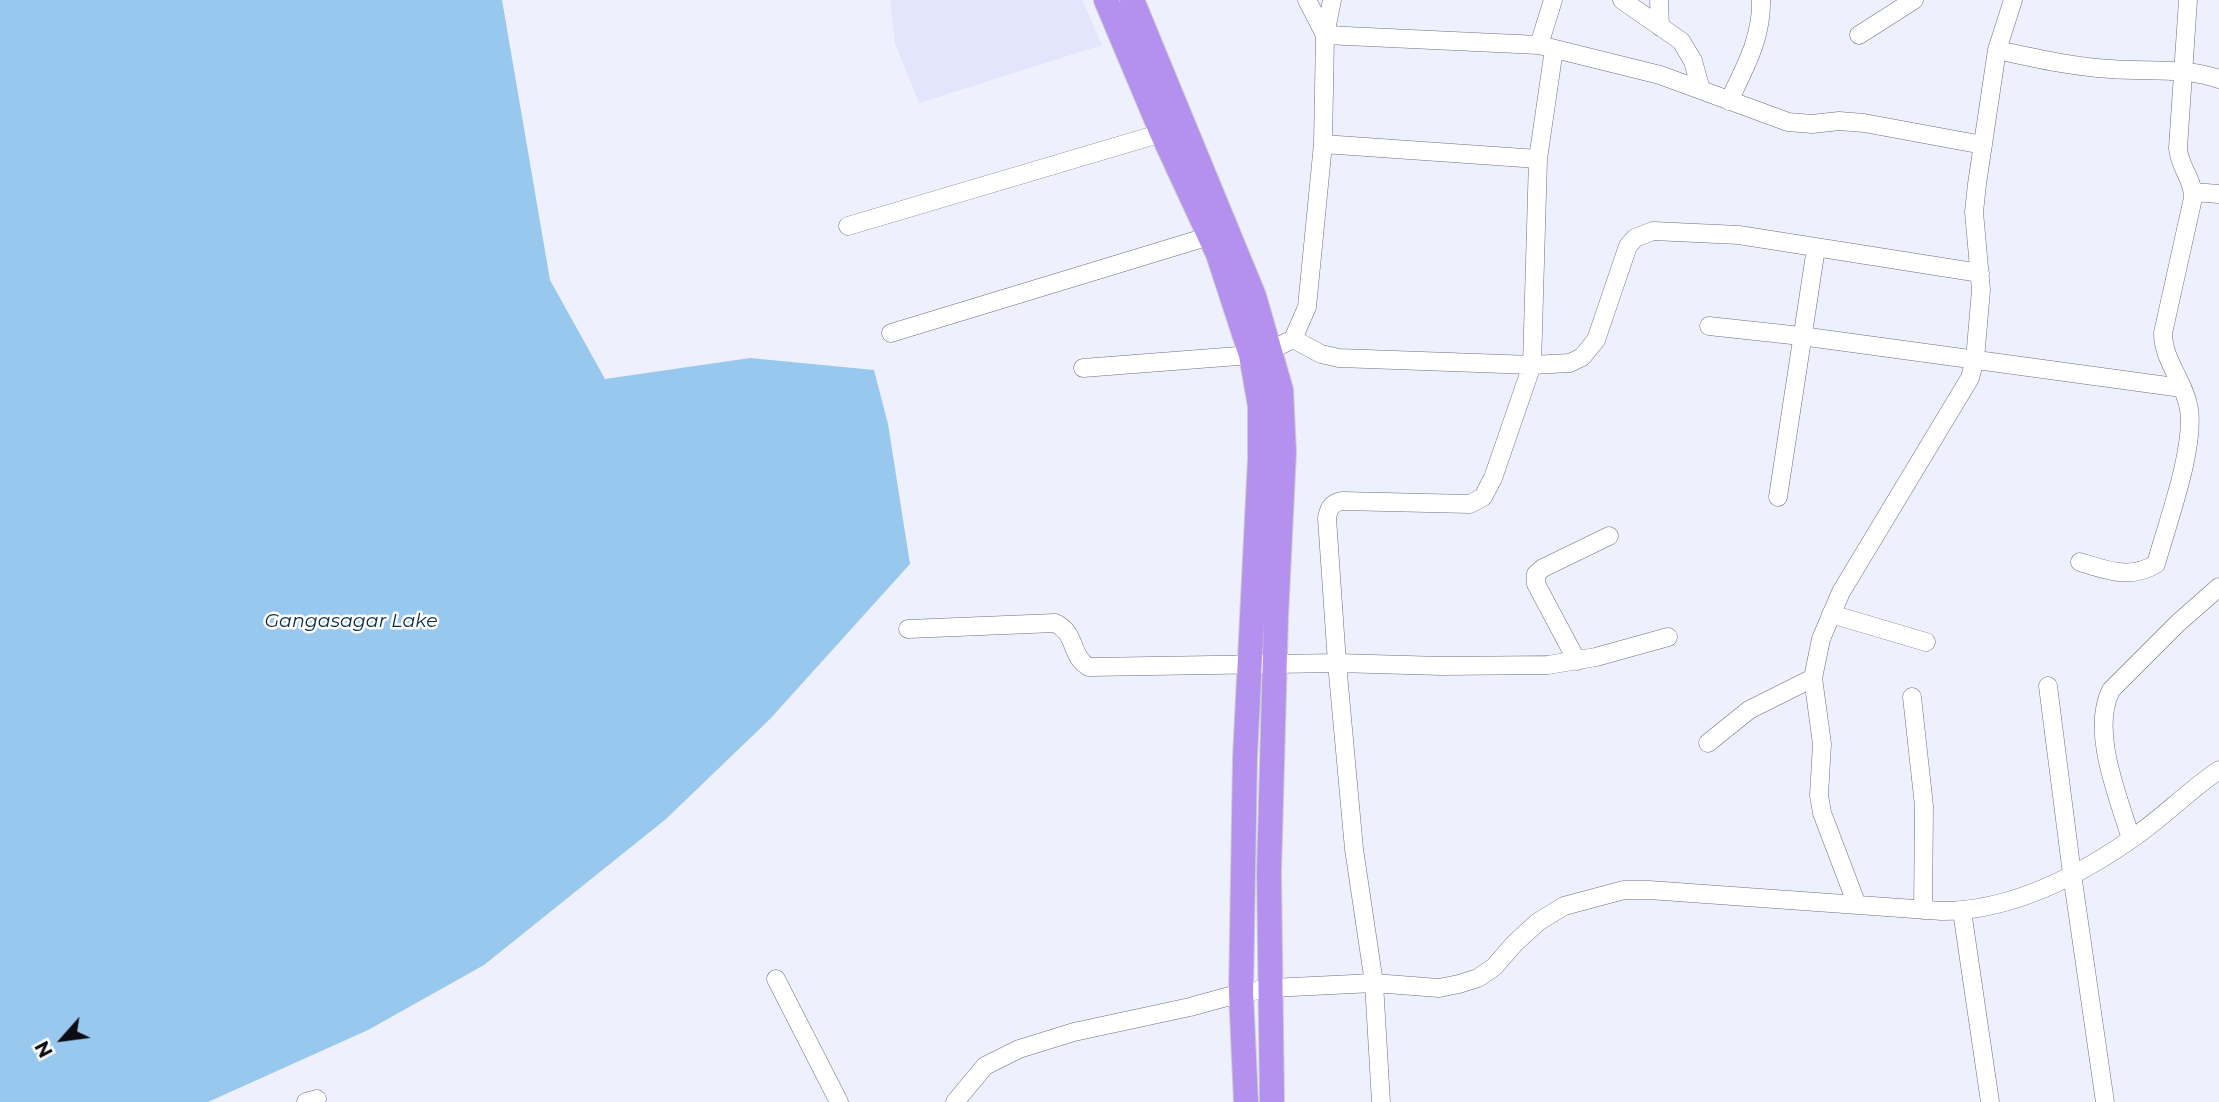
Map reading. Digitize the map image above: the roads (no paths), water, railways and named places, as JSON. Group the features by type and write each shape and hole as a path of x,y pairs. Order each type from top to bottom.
{"highway":[{"path":"1105,0 1210,236 1236,304 1272,348"},
{"path":"1132,0 1254,296 1272,348 1280,390 1284,430 1269,873 1272,1102"},
{"path":"1245,1102 1241,993 1245,757 1261,459 1261,406 1272,348"}],"street":[{"path":"1307,0 1325,35"},
{"path":"1272,348 1307,307 1323,144 1325,35 1332,0"},
{"path":"1381,1102 1374,983 1354,849 1327,518 1329,508 1342,501 1470,504 1483,497 1493,478 1532,365 1538,159 1553,0"},
{"path":"1622,0 1681,41 1688,50 1701,90"},
{"path":"1659,0 1660,27"},
{"path":"1729,101 1754,47 1760,26 1760,0"},
{"path":"1859,35 1914,0"},
{"path":"1857,905 1822,813 1819,795 1822,744 1813,678 1821,639 1841,592 1965,390 1975,359 1980,274 1975,212 1997,50 2013,0"},
{"path":"2080,562 2111,572 2128,574 2147,570 2156,564 2183,467 2190,422 2189,408 2166,356 2163,333 2194,192 2178,158 2181,73 2188,0"},
{"path":"1325,35 1547,47 1660,75 1788,122 1864,122 1983,145"},
{"path":"1997,50 2107,69 2181,73 2219,79"},
{"path":"848,226 1163,133"},
{"path":"1323,144 1538,159"},
{"path":"2194,192 2219,194"},
{"path":"1083,368 1272,348 1339,358 1532,365 1570,363 1590,350 1596,340 1628,246 1635,238 1653,231 1739,235 1980,274"},
{"path":"891,333 1210,236"},
{"path":"1778,497 1816,248"},
{"path":"1709,326 1801,335 2182,388"},
{"path":"1577,661 1536,584 1536,574 1609,536"},
{"path":"2131,839 2109,763 2104,735 2106,700 2111,690 2178,623 2219,587"},
{"path":"1831,614 1926,642"},
{"path":"908,629 1055,623 1065,628 1082,663 1089,667 1276,663 1548,665 1577,661 1668,637"},
{"path":"1708,743 1749,709 1813,678"},
{"path":"2049,685 2072,874 2105,1102"},
{"path":"1912,697 1924,806 1923,910"},
{"path":"955,1102 985,1066 1019,1049 1074,1032 1270,988 1374,983 1438,988 1478,978 1494,967 1538,922 1564,906 1624,890 1923,910 1962,911 1988,908 2044,889 2131,839 2219,770"},
{"path":"1962,911 1990,1102"},
{"path":"776,979 839,1102"}],"water":[{"name":"Gangasagar Lake","path":"0,0 502,0 550,280 605,379 750,358 874,370 888,424 910,564 770,719 666,819 484,965 368,1030 208,1102 0,1102"}]}
